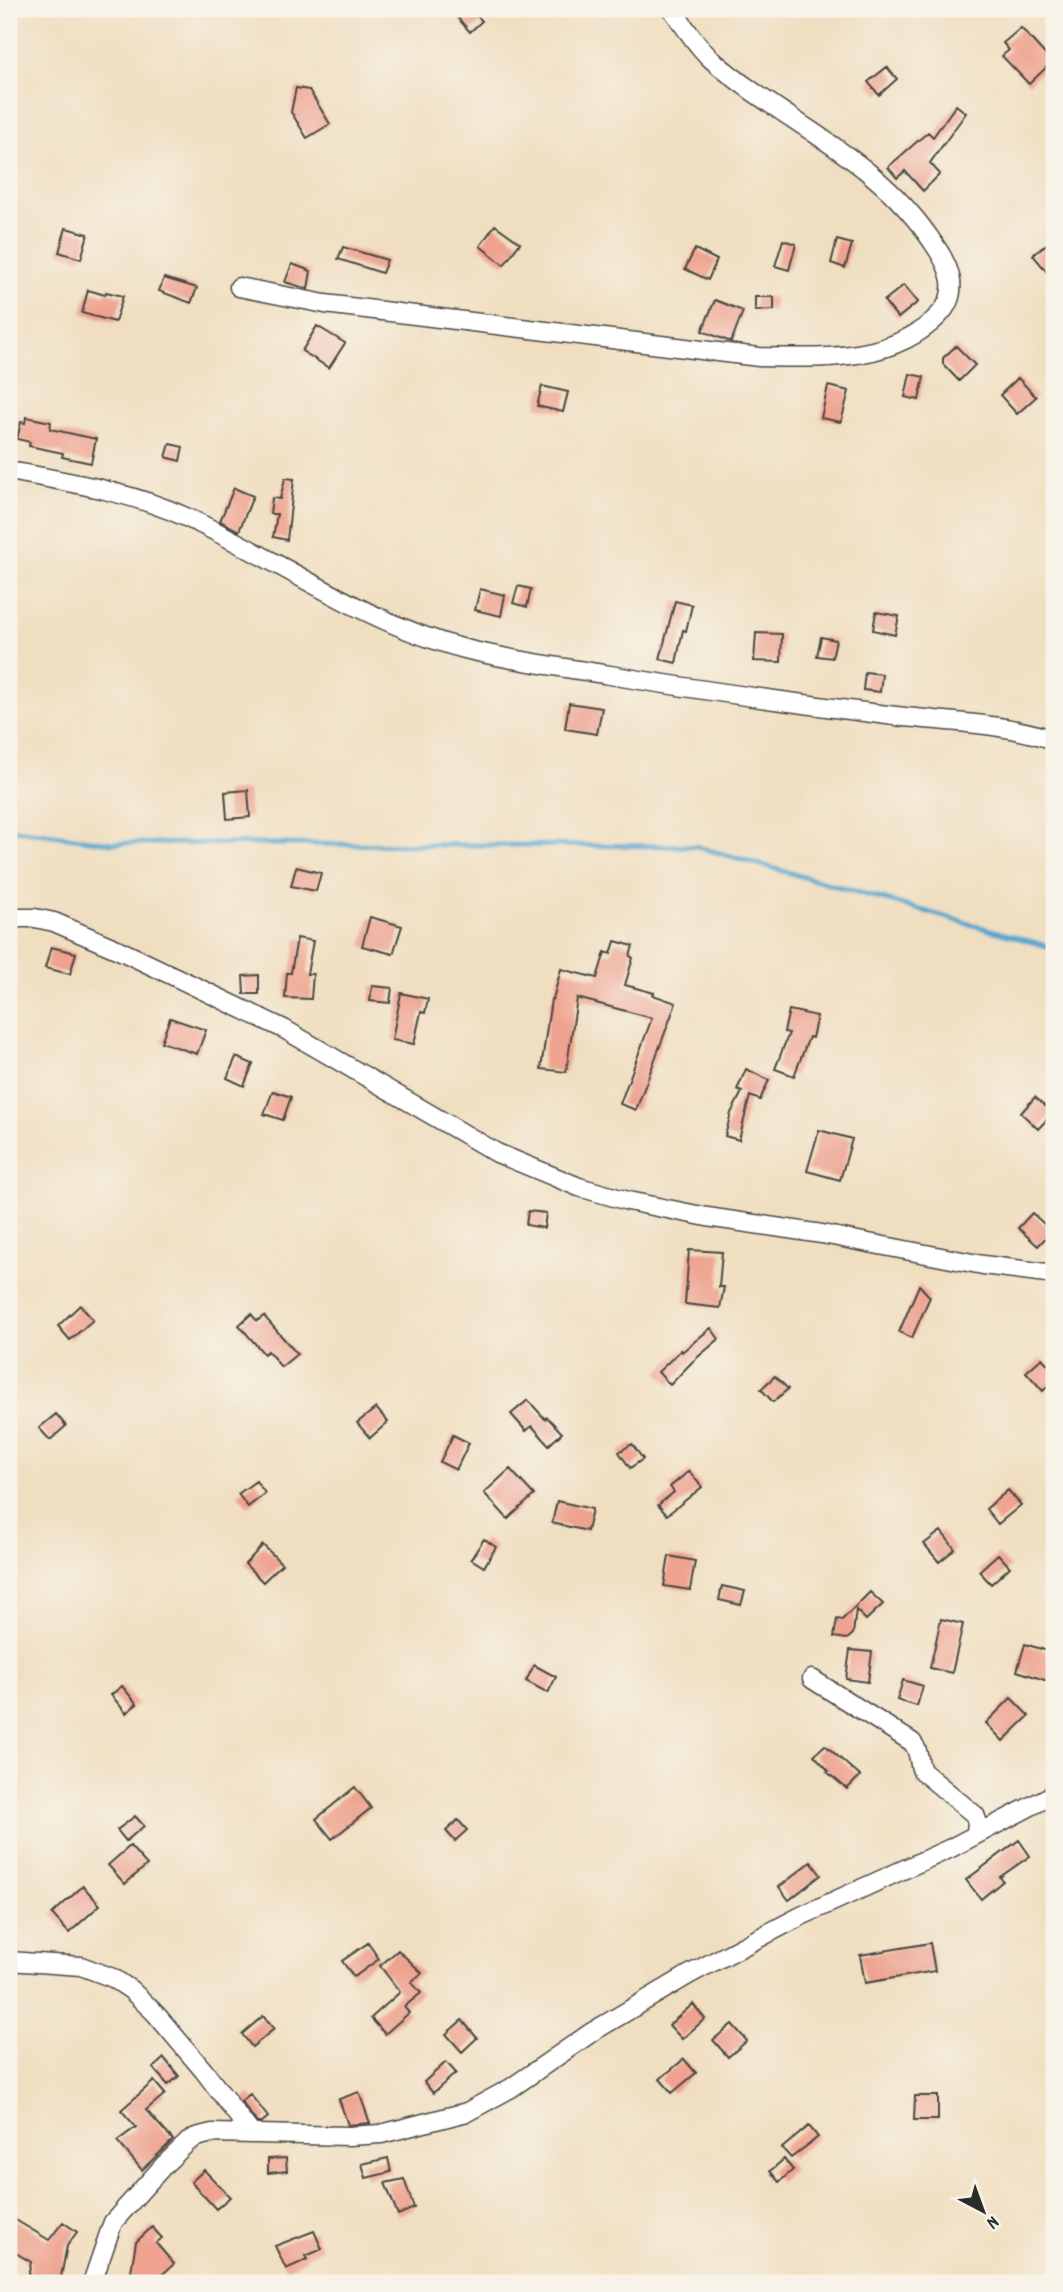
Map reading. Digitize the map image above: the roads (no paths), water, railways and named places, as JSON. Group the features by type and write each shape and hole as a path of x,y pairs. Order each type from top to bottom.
{"street":[{"path":"239,287 325,304 759,357 823,358 869,352 910,337 930,324 943,310 952,291 952,277 946,261 900,200 841,150 710,57 672,9"},
{"path":"9,471 107,491 185,517 335,596 410,631 462,648 527,663 669,686 1000,728 1054,740"},
{"path":"9,918 35,918 54,922 119,950 284,1029 497,1153 579,1187 628,1201 707,1217 822,1234 983,1265 1054,1274"},
{"path":"812,1679 912,1742 917,1749 922,1771 975,1815 976,1834"},
{"path":"92,2283 113,2222 164,2165 196,2137 212,2133 349,2136 381,2134 467,2112 511,2088 592,2032 690,1974 801,1916 852,1894 1054,1794"},
{"path":"9,1961 81,1966 113,1978 131,1990 155,2013 204,2071 251,2133"}],"waterway":[{"path":"9,829 111,843 695,846 1054,948"}]}
